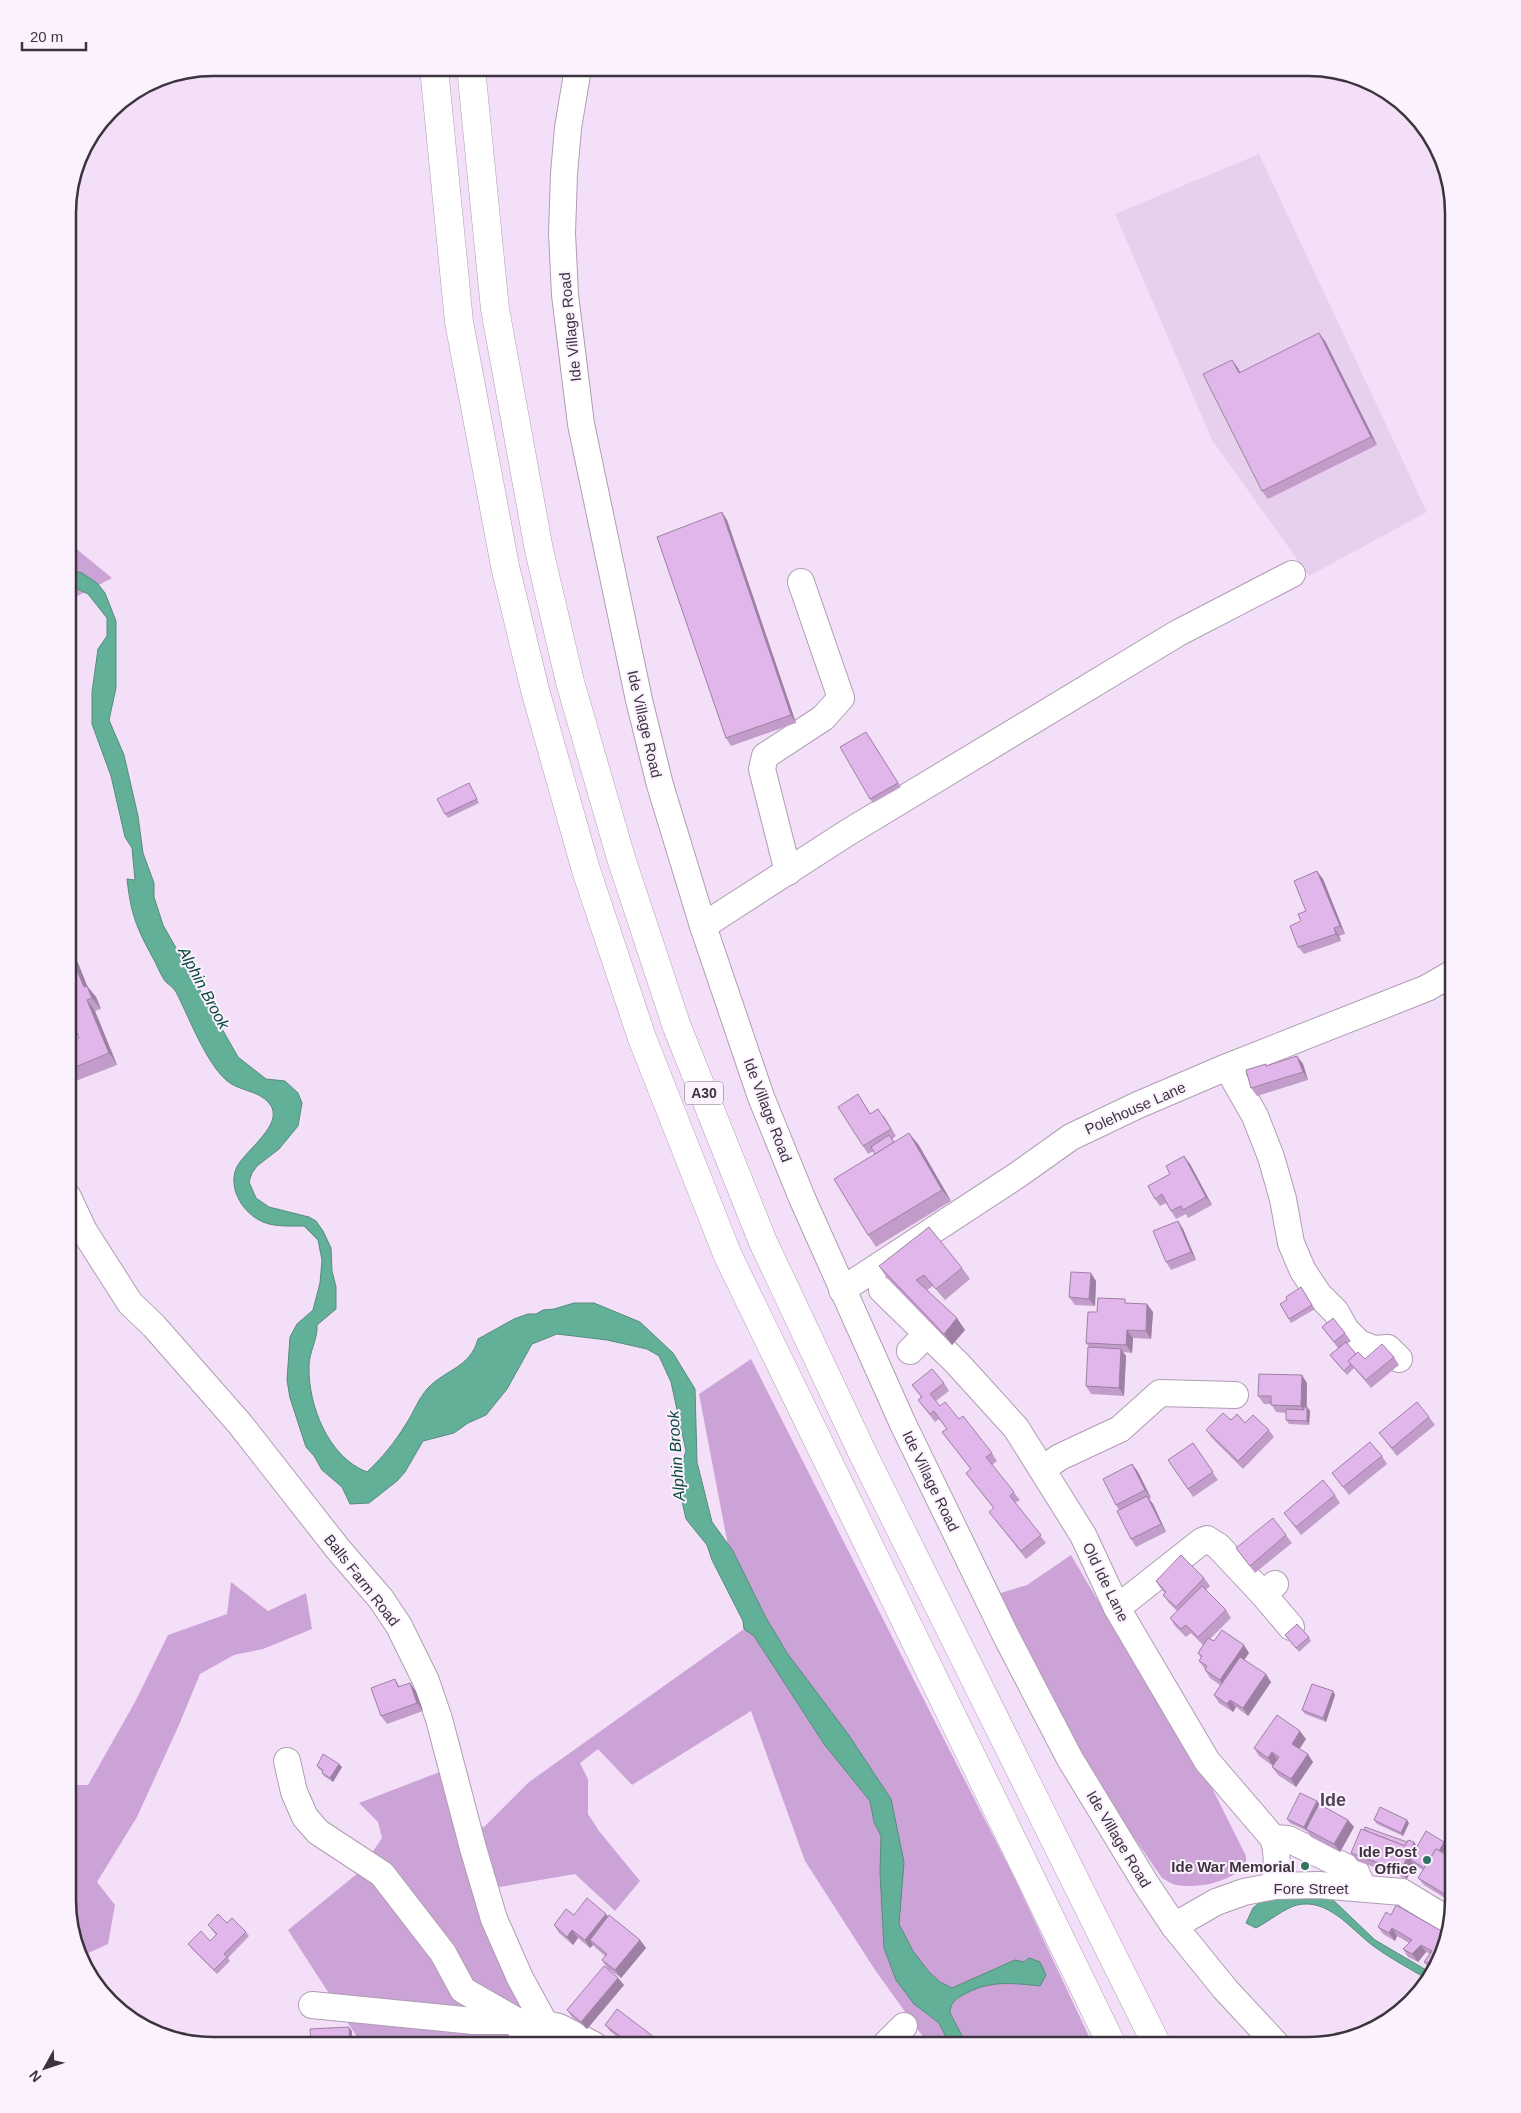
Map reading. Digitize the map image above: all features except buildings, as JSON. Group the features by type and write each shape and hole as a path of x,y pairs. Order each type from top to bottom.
{"highway":[{"name":"A30","path":"435,77 459,322 505,566 535,690 586,870 642,1038 728,1256 1108,2037"},
{"name":"A30","path":"472,77 495,310 539,550 570,682 610,821 677,1027 763,1242 864,1456 1152,2037"}],"street":[{"name":"Ide Village Road","path":"576,77 568,128 562,233 565,295 581,424 639,700 660,785 703,926 761,1097 842,1290 903,1424 1007,1638 1066,1751 1146,1884 1174,1926 1225,1989 1269,2037"},
{"path":"703,926 847,833 1178,633 1292,574"},
{"path":"788,872 762,769 765,756 823,718 841,698 801,582"},
{"name":"Polehouse Lane","path":"842,1290 1018,1174 1070,1137 1138,1105 1427,988 1445,977"},
{"path":"1228,1067 1252,1109 1271,1157 1283,1199 1291,1243 1303,1271 1319,1294 1336,1312 1346,1330 1359,1343 1374,1349 1388,1348 1398,1359"},
{"name":"Balls Farm Road","path":"76,1215 84,1231 130,1303 154,1326 240,1424 381,1600 399,1626 426,1681 439,1719 494,1919 520,1978 526,2032"},
{"name":"Old Ide Lane","path":"882,1290 919,1342 1016,1428 1083,1535 1117,1608 1207,1761 1273,1838"},
{"path":"1042,1469 1060,1457 1120,1429 1160,1393 1235,1395"},
{"path":"1117,1608 1207,1539 1269,1589 1292,1627"},
{"path":"287,1761 294,1792 305,1817 318,1832 382,1874 443,1953 463,1990 526,2032"},
{"path":"1275,1886 1277,1854 1273,1838 1288,1839 1356,1872 1363,1888"},
{"name":"Fore Street","path":"1174,1926 1216,1902 1244,1892 1275,1886 1319,1884 1402,1892 1444,1918"},
{"path":"312,2005 474,2021 526,2032 560,2027 578,2036"},
{"path":"893,2037 904,2026"}],"shaded area":[{"path":"1259,154 1427,512 1309,576 1212,440 1115,214"},
{"path":"77,549 112,578 77,596"},
{"path":"77,572 97,583 105,593 116,621 116,688 109,720 124,755 138,816 143,853 154,883 154,897 163,925 238,1057 266,1079 285,1081 298,1093 302,1103 298,1126 279,1149 257,1166 249,1182 256,1198 269,1207 309,1217 316,1221 331,1248 332,1271 336,1287 336,1309 317,1325 309,1366 312,1397 323,1428 331,1442 341,1455 353,1465 367,1472 397,1437 428,1388 463,1362 474,1349 478,1339 514,1319 528,1314 536,1314 543,1310 574,1303 594,1303 640,1322 673,1353 695,1389 697,1462 712,1522 733,1551 765,1616 787,1653 848,1734 891,1799 904,1862 899,1924 913,1951 929,1972 940,1982 952,1988 1015,1960 1024,1962 1029,1958 1040,1962 1046,1975 1040,1986 991,1985 973,1990 955,2000 950,2013 963,2037 946,2037 939,2023 914,2004 896,1980 884,1948 880,1872 881,1836 874,1822 870,1801 824,1744 754,1636 744,1629 743,1621 712,1560 707,1545 686,1519 677,1479 686,1451 671,1382 659,1356 647,1349 607,1340 557,1334 532,1344 507,1389 486,1415 468,1423 454,1433 423,1441 405,1472 397,1481 369,1503 350,1504 342,1487 322,1470 306,1447 290,1398 287,1380 290,1337 297,1324 313,1310 320,1283 322,1260 318,1240 304,1226 272,1225 263,1222 250,1213 239,1200 234,1185 236,1169 268,1128 272,1120 273,1111 269,1103 259,1095 231,1084 218,1072 204,1050 176,992 165,981 138,929 130,902 127,879 135,880 132,848 125,837 111,776 92,724 92,692 98,649 107,636 107,618 88,594 77,589"},
{"path":"751,1359 1014,1877 1089,2037 923,2037 875,1970 805,1861 751,1711 632,1785 598,1749 580,1763 588,1779 588,1814 599,1831 640,1881 615,1911 575,1874 494,1888 512,1984 539,2036 357,2036 288,1930 358,1873 382,1838 378,1822 359,1803 442,1771 457,1823 484,1827 529,1782 744,1629 699,1394"},
{"path":"1071,1555 1137,1667 1209,1782 1246,1856 1246,1864 1224,1880 1204,1885 1185,1886 1170,1883 1162,1878 1079,1758 994,1595 1027,1585"},
{"path":"231,1582 268,1611 306,1593 312,1629 263,1649 234,1655 200,1674 137,1817 97,1882 115,1905 108,1944 88,1953 77,1918 76,1785 88,1785 135,1702 168,1635 227,1614"},
{"path":"1267,1896 1331,1898 1375,1940 1425,1969 1421,1976 1399,1963 1372,1945 1338,1916 1319,1906 1297,1905 1256,1928 1246,1923 1253,1908"}],"place":[{"name":"Ide Post Office","path":"1427,1860"},
{"name":"Ide War Memorial","path":"1305,1866"}],"district":[{"name":"Ide","path":"1333,1800"}],"water label":[{"name":"Alphin Brook","path":"204,988"},
{"name":"Alphin Brook","path":"676,1456"}]}
